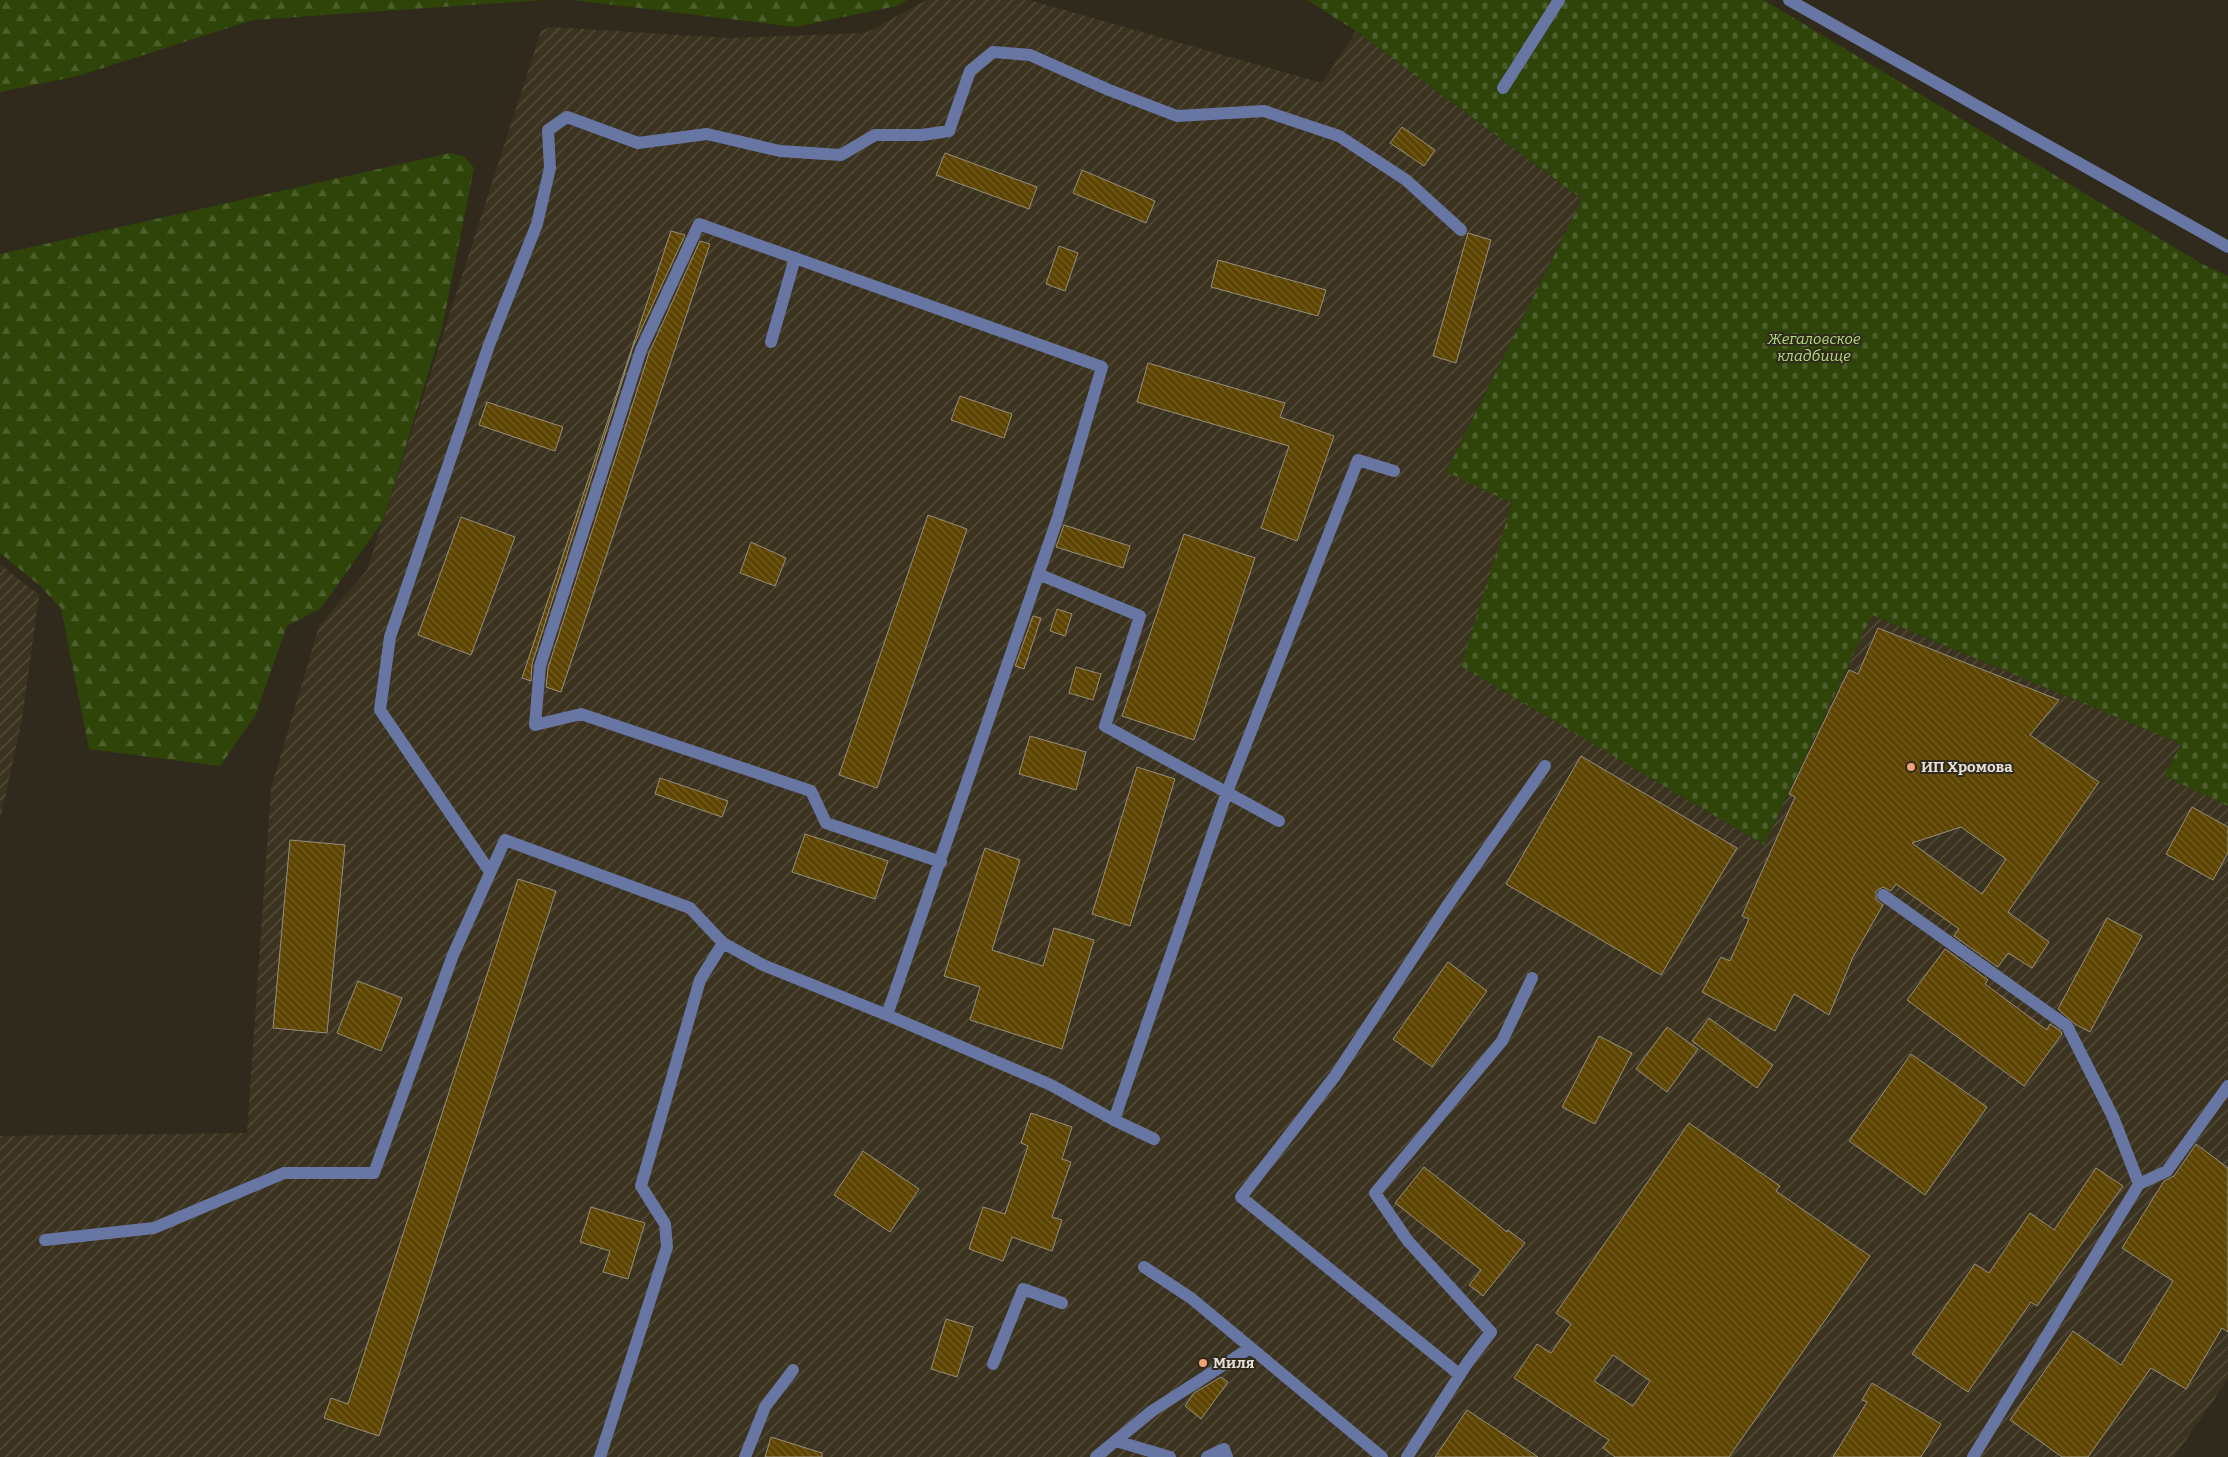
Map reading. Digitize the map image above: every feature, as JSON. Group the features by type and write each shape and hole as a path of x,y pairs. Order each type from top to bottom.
{"street":[{"path":"1503,88 1560,0"},
{"path":"1789,0 2228,247"},
{"path":"490,872 380,710 390,637 489,345 537,224 550,168 548,130 567,117 638,143 707,134 780,151 841,155 876,135 922,135 949,130 970,71 994,52 1030,55 1109,90 1177,116 1264,112 1339,136 1406,180 1461,230"},
{"path":"887,1015 941,862 1058,517 1102,367 699,224 641,350 540,666 535,724 581,714 811,791 826,823 941,862"},
{"path":"771,342 795,258"},
{"path":"1114,1120 1227,792 1358,460 1394,471"},
{"path":"1038,574 1140,616 1105,726 1279,820"},
{"path":"1460,1375 1241,1197 1335,1076 1447,906 1545,766"},
{"path":"45,1240 154,1228 284,1173 374,1173 453,955 506,840 690,908 722,943 763,965 887,1015 1051,1085 1114,1120 1154,1139"},
{"path":"1883,895 2067,1026 2113,1117 2139,1184"},
{"path":"600,1457 667,1247 665,1224 641,1186 700,980 722,943"},
{"path":"1407,1457 1460,1375 1491,1332 1408,1241 1375,1193 1502,1041 1532,978"},
{"path":"1973,1457 2139,1184 2167,1171 2228,1086"},
{"path":"1144,1268 1191,1298 1382,1457"},
{"path":"993,1364 1023,1289 1062,1303"},
{"path":"1096,1457 1152,1410 1250,1348"},
{"path":"745,1457 765,1407 793,1370"},
{"path":"1116,1440 1170,1457"},
{"path":"1207,1457 1224,1449 1227,1457"}],"shaded area":[{"path":"927,0 1029,0 1322,83 1356,31 1582,199 1446,471 1512,503 1462,666 1764,845 1872,615 2181,744 2165,776 2228,806 2228,1379 2174,1457 0,1457 0,1136 247,1133 271,788 319,626 367,570 541,31 550,27 730,38 865,33"},
{"path":"0,564 39,595 22,719 0,821"}],"green space":[{"path":"0,0 543,0 253,20 78,76 0,92"},
{"path":"574,0 907,0 897,6 795,27"},
{"name":"Жегаловское кладбище","path":"1307,0 1764,0 2202,264 2228,276 2228,806 2164,776 2181,744 1872,615 1764,845 1461,666 1512,503 1446,472 1582,199 1356,31"},
{"path":"450,153 464,156 474,168 442,328 383,521 321,608 287,626 255,716 220,766 89,749 61,608 38,584 0,553 0,254"}],"building":[{"path":"1402,127 1435,150 1424,166 1390,143"},
{"path":"945,153 1037,187 1029,209 936,175"},
{"path":"1082,170 1155,201 1146,223 1073,193"},
{"path":"671,231 685,235 633,347 532,664 531,681 522,678"},
{"path":"1468,233 1491,240 1456,363 1433,356"},
{"path":"700,241 710,244 561,692 546,687 548,668 649,353"},
{"path":"1059,246 1078,253 1065,291 1046,284"},
{"path":"1218,260 1326,290 1318,316 1211,287"},
{"path":"1148,363 1285,403 1280,417 1334,436 1297,541 1261,528 1289,446 1137,402"},
{"path":"960,396 1012,414 1004,438 951,420"},
{"path":"487,402 563,427 555,451 479,425"},
{"path":"928,515 967,529 877,788 839,775"},
{"path":"461,517 515,537 471,655 418,635"},
{"path":"1064,525 1130,546 1123,568 1056,547"},
{"path":"1184,534 1255,558 1194,740 1122,716"},
{"path":"751,542 786,558 775,586 740,573"},
{"path":"1057,609 1072,614 1065,636 1050,631"},
{"path":"1033,616 1041,618 1024,669 1015,666"},
{"name":"ИП Хромова","path":"1878,628 2059,700 2030,735 2099,782 2008,912 2049,942 2032,968 2008,953 1998,967 1954,936 1959,929 1896,884 1891,891 1883,887 1876,891 1876,899 1883,905 1853,957 1829,1015 1794,994 1775,1031 1702,992 1721,957 1730,961 1749,919 1742,916 1795,797 1789,794 1849,670 1858,674","holes":["1961,827 2006,859 1982,894 1912,843"]},
{"path":"1076,667 1101,674 1093,700 1069,693"},
{"path":"1030,736 1086,752 1076,790 1019,774"},
{"path":"1581,756 1737,848 1661,975 1506,884"},
{"path":"1137,767 1175,779 1130,926 1092,914"},
{"path":"660,778 728,801 722,817 655,794"},
{"path":"2192,807 2228,827 2228,853 2213,880 2166,854"},
{"path":"805,834 888,861 875,899 792,872"},
{"path":"290,840 345,845 327,1033 273,1028"},
{"path":"985,848 1020,860 992,950 1043,966 1054,928 1094,940 1062,1049 970,1020 980,987 944,976"},
{"path":"518,879 556,891 379,1436 324,1418 331,1398 348,1404"},
{"path":"2107,918 2142,936 2090,1032 2075,1024 2058,1009"},
{"path":"1945,949 1988,980 1985,984 2047,1030 2050,1024 2061,1031 2062,1034 2024,1086 1907,1000"},
{"path":"1448,962 1487,991 1432,1067 1393,1039"},
{"path":"358,981 402,998 381,1051 337,1033"},
{"path":"1709,1018 1773,1065 1757,1088 1692,1041"},
{"path":"1667,1027 1698,1049 1667,1092 1636,1069"},
{"path":"1599,1036 1632,1053 1595,1124 1562,1107"},
{"path":"1911,1054 1987,1107 1925,1195 1849,1141"},
{"path":"1031,1113 1072,1127 1062,1159 1071,1162 1052,1217 1062,1220 1052,1251 1012,1237 1003,1261 969,1249 983,1207 1005,1214 1028,1146 1021,1143"},
{"path":"1689,1123 1780,1186 1776,1191 1870,1256 1729,1457 1615,1457 1603,1448 1609,1440 1514,1378 1537,1344 1551,1353 1571,1324 1556,1313","holes":["1613,1355 1650,1381 1633,1406 1594,1381"]},
{"path":"2196,1144 2228,1168 2228,1332 2222,1328 2186,1389 2151,1368 2088,1457 2062,1457 2010,1420 2073,1331 2121,1365 2173,1281 2122,1248 2164,1181 2174,1176"},
{"path":"863,1151 919,1189 890,1232 834,1195"},
{"path":"1424,1167 1507,1232 1508,1230 1525,1243 1483,1296 1469,1285 1481,1270 1395,1203"},
{"path":"2096,1168 2123,1186 2037,1306 2031,1302 1968,1392 1912,1354 1975,1264 1989,1273 2030,1213 2054,1230"},
{"path":"591,1207 645,1223 628,1279 603,1272 610,1251 580,1242"},
{"path":"946,1319 973,1327 957,1377 931,1369"},
{"path":"1221,1377 1228,1382 1201,1419 1185,1406 1194,1393"},
{"path":"1872,1383 1941,1424 1921,1457 1833,1457 1867,1402 1862,1400"},
{"path":"1467,1410 1538,1457 1435,1457"},
{"path":"771,1437 822,1453 822,1457 765,1457"}],"place":[{"name":"ИП Хромова","path":"1911,767"},
{"name":"Миля","path":"1203,1363"}]}
